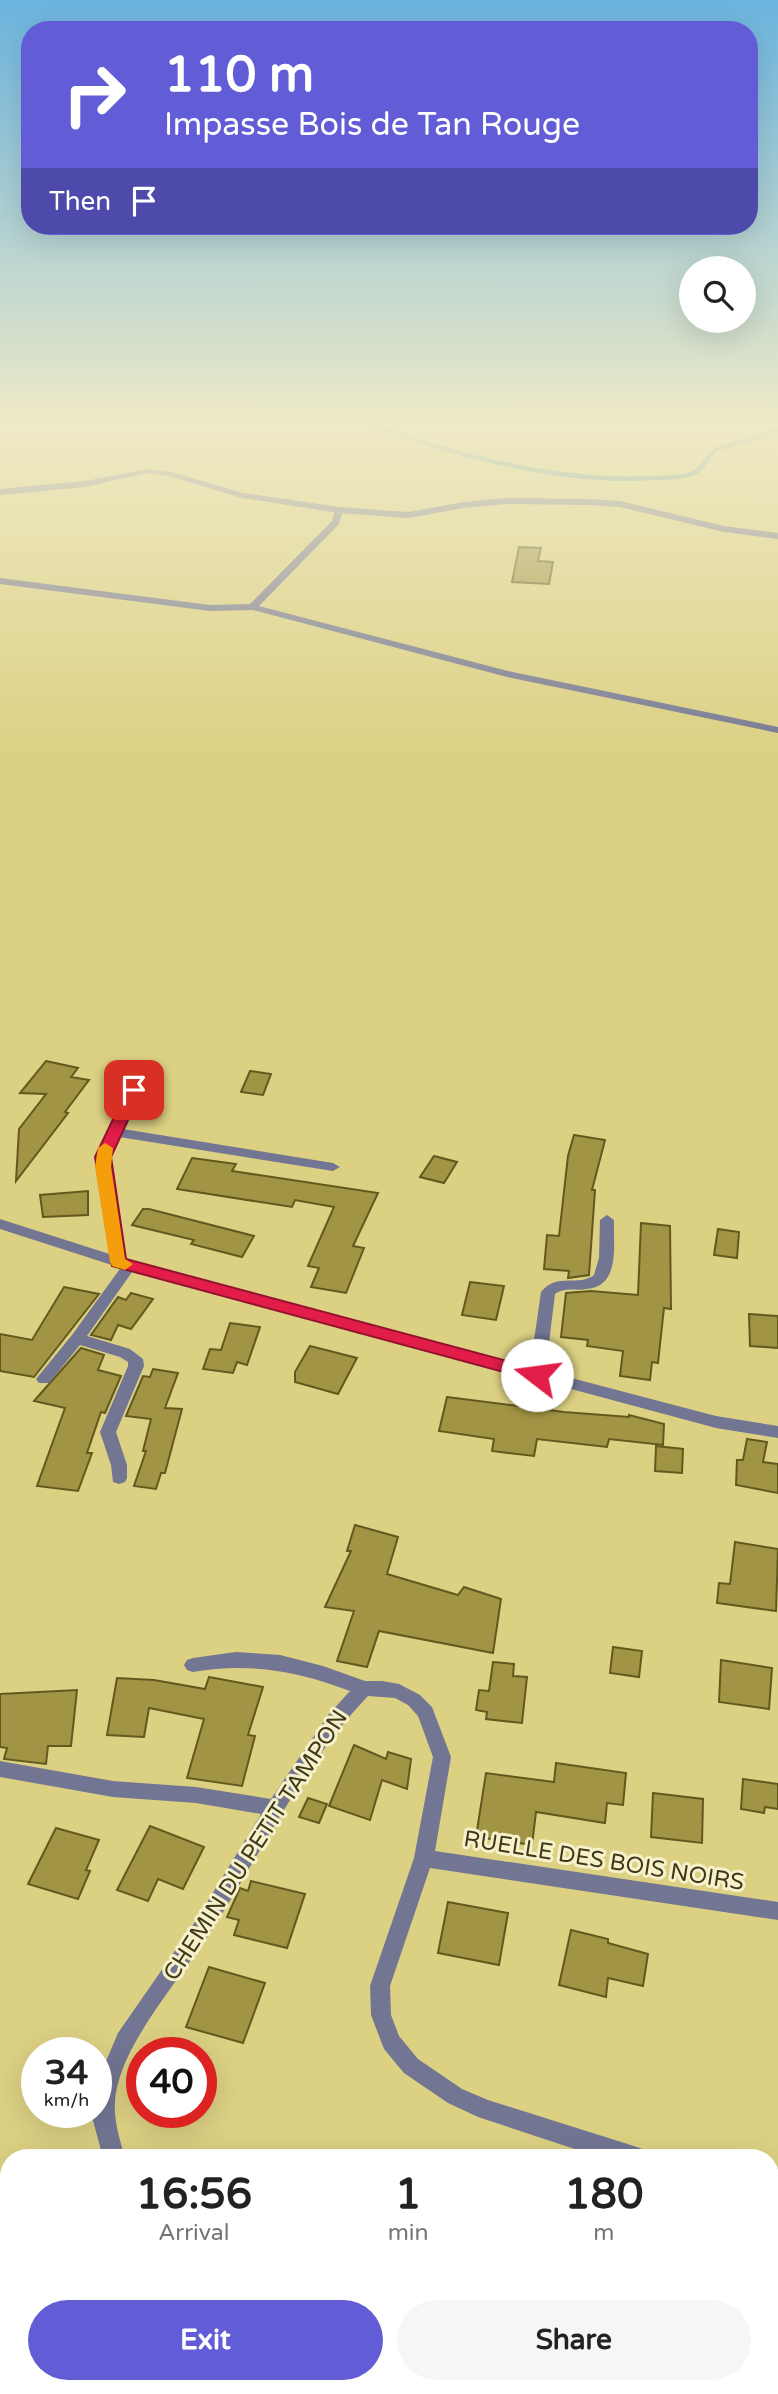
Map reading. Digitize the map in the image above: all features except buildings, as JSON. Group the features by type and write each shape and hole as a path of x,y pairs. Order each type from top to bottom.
{"street":[{"path":"253,607 326,533"},
{"path":"753,533 778,536"},
{"path":"0,581 210,608 253,607 507,674 778,730"},
{"path":"44,1379 77,1339 124,1264 103,1167 105,1149 134,1090"},
{"path":"114,1132 333,1167"},
{"path":"537,1375 548,1292 563,1283 590,1285 599,1279 604,1271 607,1220"},
{"path":"0,1224 124,1264 537,1375 716,1422 778,1432"},
{"path":"77,1339 125,1353 135,1359 136,1366 108,1432 108,1442 121,1467 119,1478"},
{"path":"192,1665 216,1659 264,1660 311,1669 364,1689 399,1691 414,1700 426,1712 442,1757 424,1858 380,1986 381,2015 391,2042 411,2066 455,2096 485,2110 603,2149"},
{"name":"CHEMIN DU PETIT TAMPON","path":"112,2149 102,2113 107,2080 125,2040 204,1925 275,1808 335,1719 364,1689"},
{"path":"0,1769 113,1789 196,1795 275,1808"},
{"name":"RUELLE DES BOIS NOIRS","path":"424,1858 778,1911"}],"slow traffic":[{"path":"105,1148 103,1167 118,1262 125,1264"}],"route":[{"path":"134,1090 103,1157 118,1262 537,1375"}]}
